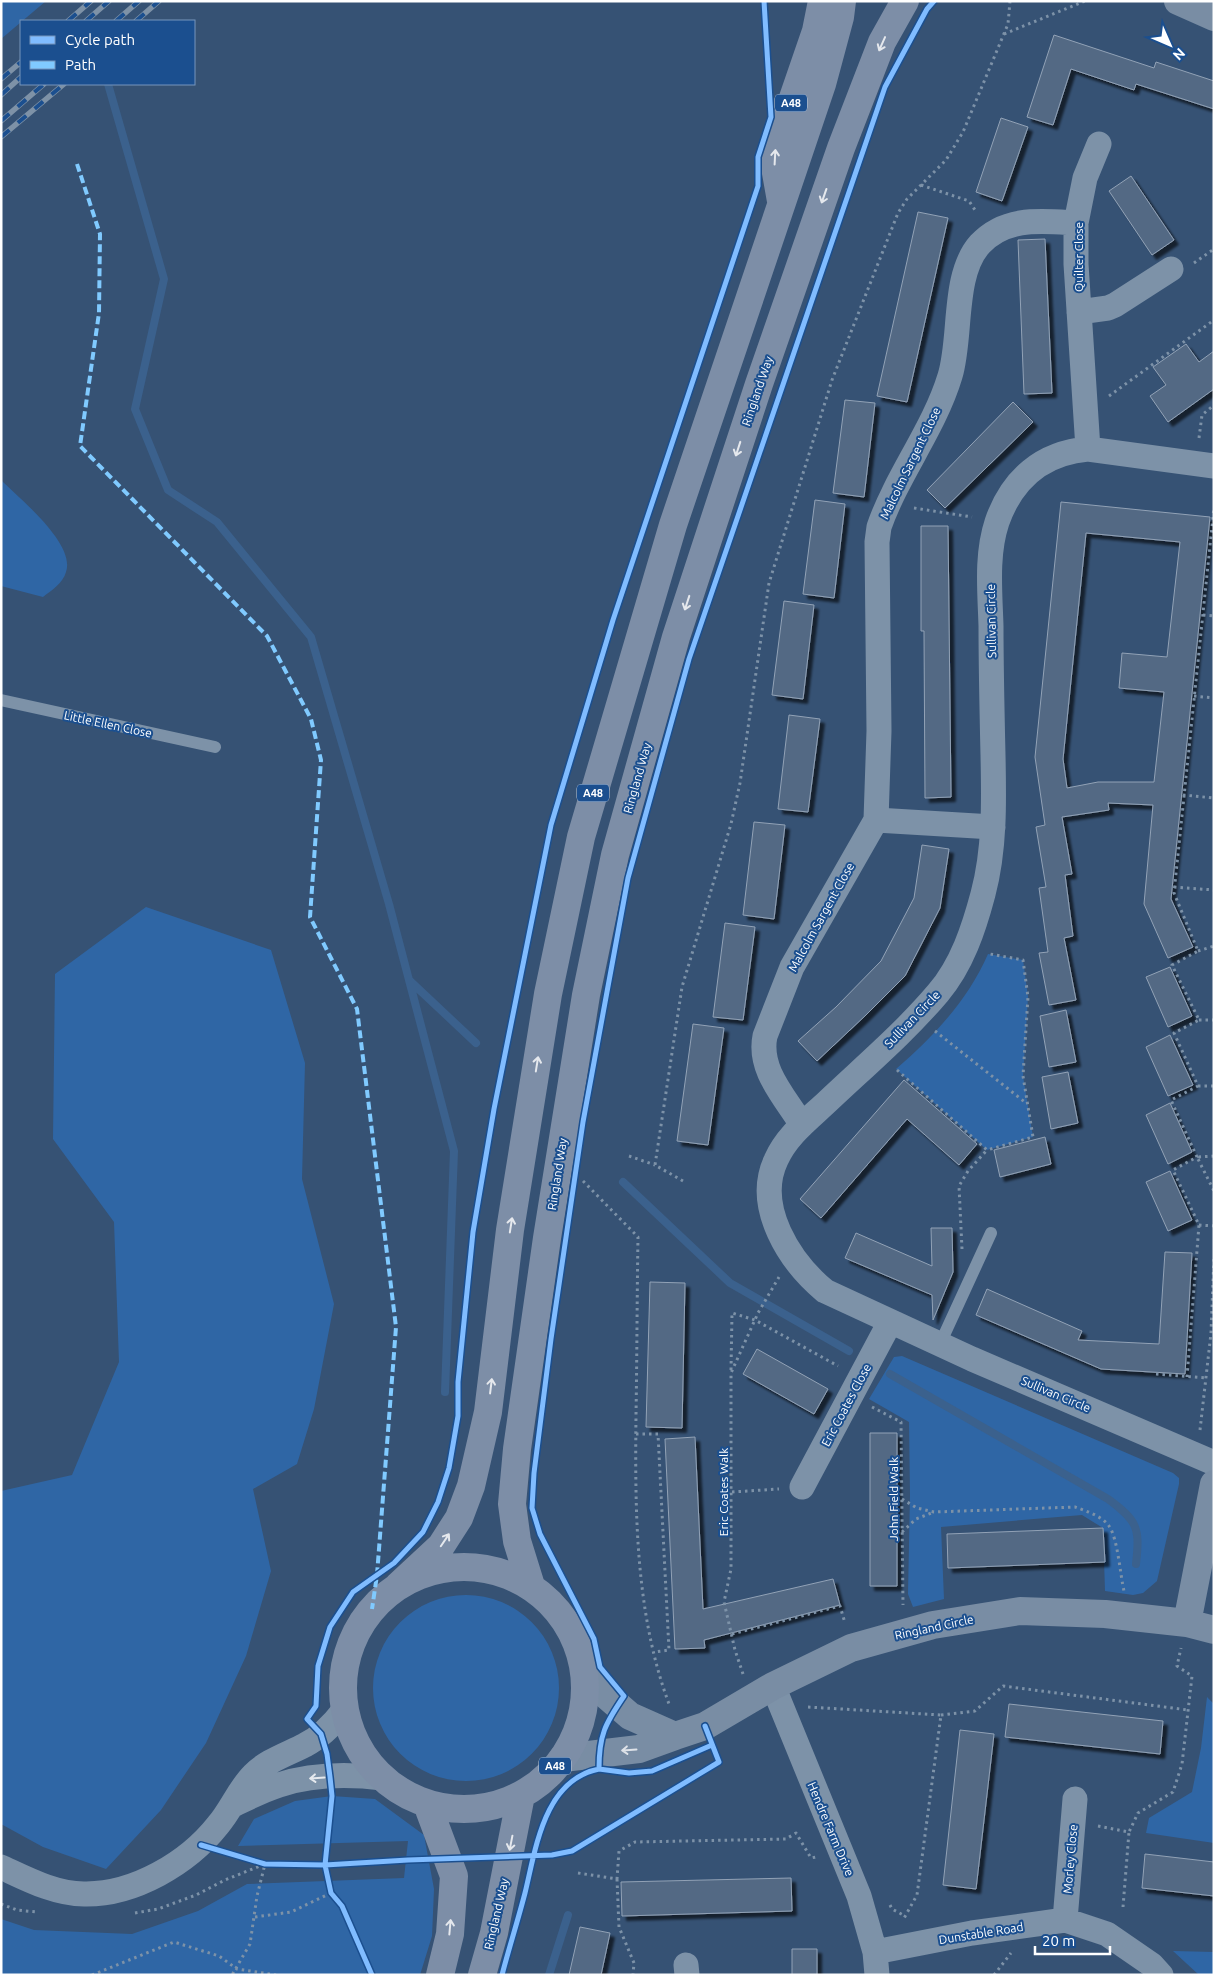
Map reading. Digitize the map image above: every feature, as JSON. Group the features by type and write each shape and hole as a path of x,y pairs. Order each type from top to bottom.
{"main road":[{"name":"Ringland Way","path":"781,205 773,156 816,31 822,1"},
{"name":"Ringland Way","path":"398,1586 429,1572 464,1566 499,1572 531,1586 558,1611 576,1642 585,1677 584,1706 576,1733 563,1758 544,1779 521,1795 491,1806 459,1809 427,1804 404,1794 383,1778 358,1748 344,1710 343,1674 352,1639 372,1609 442,1546 458,1518 470,1486 488,1412 510,1230 548,994 581,837 673,525 822,84 840,18 842,1"},
{"name":"Ringland Way","path":"531,1586 517,1542 512,1504 518,1449 547,1238 586,996 615,855 676,638 759,384 841,148 882,42 905,1"},
{"name":"Ringland Way","path":"482,1975 494,1933 521,1795"},
{"path":"427,1804 454,1876 450,1934 440,1975"}],"street":[{"path":"1178,1 1208,10"},
{"name":"Quilter Close","path":"1088,449 1079,312 1076,223 1085,178 1099,144"},
{"name":"Malcolm Sargent Close","path":"802,1125 766,1068 763,1048 765,1036 792,967 876,820 879,740 877,542 879,527 944,393 956,351 966,270 972,254 990,235 1008,226 1028,221 1076,223"},
{"path":"1079,312 1115,305 1182,266"},
{"name":"Sullivan Circle","path":"1205,465 1088,449 1056,454 1028,472 1004,504 991,549 990,571 992,827 986,884 965,949 940,990 916,1017 802,1125 782,1148 774,1163 771,1178 773,1211 779,1234 791,1257 825,1291 890,1322 1205,1459"},
{"path":"876,820 992,827"},
{"name":"Eric Coates Close","path":"802,1487 890,1322"},
{"path":"1187,1623 1214,1484"},
{"name":"Ringland Circle","path":"563,1758 639,1749 680,1735 705,1726 769,1696 851,1648 933,1625 1020,1611 1129,1616 1187,1623 1214,1630"},
{"path":"585,1677 630,1716 680,1735"},
{"name":"Hendre Farm Drive","path":"769,1696 841,1852 881,1959"},
{"path":"1,1867 38,1885 83,1894 122,1889 168,1869 200,1845 233,1805 253,1775 282,1756 307,1744 334,1723 344,1710"},
{"path":"233,1805 280,1785 310,1778 352,1775 383,1778"},
{"name":"Morley Close","path":"1065,1920 1074,1810"},
{"name":"Dunstable Road","path":"881,1959 972,1934 1065,1920 1107,1934 1152,1965 1162,1975"}],"lane":[{"name":"Little Ellen Close","path":"1,700 216,747"},
{"path":"940,1344 991,1233"}],"path":[{"path":"655,1165 682,987 731,824 740,783 769,583 832,380 898,213 907,199 946,160 963,132 1008,24 1010,1"},
{"path":"1004,34 1085,1"},
{"path":"921,185 969,200 990,235"},
{"path":"1182,266 1214,249"},
{"path":"1118,389 1214,320"},
{"path":"1205,465 1200,418 1214,404"},
{"path":"889,504 998,520"},
{"path":"1198,951 1174,899 1174,887 1214,507"},
{"path":"1202,615 1214,616"},
{"path":"1194,696 1214,698"},
{"path":"1184,795 1214,798"},
{"path":"1174,887 1214,890"},
{"path":"1198,1020 1172,965 1198,951 1214,946"},
{"path":"965,1289 958,1186 986,1150 1033,1137 1023,1076 1028,997 1023,960 988,954"},
{"path":"916,1017 1027,1104"},
{"path":"1198,1086 1174,1033 1198,1020 1214,1020"},
{"path":"878,1053 986,1150"},
{"path":"1214,1086 1198,1086 1171,1100 1214,1191"},
{"path":"629,1156 655,1165 683,1181"},
{"path":"1187,1377 1199,1225 1173,1170 1197,1157 1214,1156"},
{"path":"581,1178 638,1237 636,1434 637,1525 641,1577 654,1652 668,1702 680,1735"},
{"path":"1199,1225 1214,1226"},
{"path":"1205,1459 1207,1378 1214,1256"},
{"path":"731,1373 732,1313 755,1320 856,1387"},
{"path":"1156,1374 1207,1378"},
{"path":"636,1434 658,1434 669,1650 654,1652"},
{"path":"732,1492 802,1487"},
{"path":"902,1499 917,1508 934,1512 1075,1507 1093,1514 1106,1523 1112,1532 1129,1616"},
{"path":"902,1532 916,1519 934,1512"},
{"path":"732,1634 840,1606 851,1648"},
{"path":"1122,1907 1129,1832 1138,1813 1173,1792 1182,1764 1192,1676 1177,1666 1187,1623"},
{"path":"769,1696 941,1715 975,1710 1003,1686 1188,1710"},
{"path":"881,1959 917,1895 941,1715"},
{"path":"1074,1810 1129,1832"},
{"path":"633,1975 634,1963 619,1927 617,1879 619,1851 636,1842 786,1839 796,1833 812,1858 841,1852"},
{"path":"256,1862 275,1865"},
{"path":"133,1914 158,1909 196,1895 225,1880 265,1864"},
{"path":"232,1975 250,1944 257,1896 265,1864"},
{"path":"578,1872 617,1879"},
{"path":"329,1884 331,1893 337,1899"},
{"path":"255,1917 292,1912 331,1893"},
{"path":"1,1904 17,1910 44,1913"},
{"path":"92,1975 174,1942 219,1956 237,1969 276,1975"}],"shaded area":[{"path":"1,1 46,1 24,20 20,20 20,23 1,39"},
{"path":"1,480 44,522 63,548 67,561 65,576 57,586 43,597 1,586"},
{"path":"146,907 271,950 305,1063 302,1179 334,1304 314,1409 297,1464 253,1489 271,1571 246,1656 206,1743 161,1810 106,1869 43,1847 1,1824 1,1491 72,1475 119,1362 114,1222 53,1139 55,974"},
{"path":"988,954 1023,960 1028,997 1023,1076 1033,1137 987,1150 896,1069 924,1044 949,1016 971,987"},
{"path":"902,1356 1173,1473 1179,1478 1157,1581 1143,1593 1133,1595 1105,1591 1103,1528 1082,1515 941,1527 944,1599 913,1607 908,1594 909,1422 869,1399 894,1357"},
{"path":"457,1595 475,1595 502,1602 518,1610 532,1622 544,1636 552,1652 559,1679 559,1697 552,1724 544,1740 532,1754 518,1766 502,1774 475,1781 457,1781 430,1774 414,1766 388,1740 377,1715 373,1697 373,1679 380,1652 388,1636 414,1610 439,1599"},
{"path":"1207,1697 1214,1704 1214,1843 1146,1833 1149,1818 1192,1792 1201,1748"},
{"path":"332,1796 375,1799 424,1835 434,1889 432,1936 420,1975 1,1975 1,1919 34,1930 132,1934 198,1911 247,1884 404,1878 408,1841 238,1846 254,1819 295,1801"},
{"path":"1173,1951 1214,1952 1214,1975 1199,1975"}],"building":[{"path":"1054,35 1154,68 1156,62 1214,81 1214,109 1136,84 1134,90 1071,69 1053,125 1027,117"},
{"path":"1001,118 1028,127 1002,201 976,192"},
{"path":"1131,176 1174,240 1152,255 1109,191"},
{"path":"918,212 948,218 907,402 877,396"},
{"path":"1045,239 1052,393 1024,394 1018,240"},
{"path":"1186,344 1199,362 1214,351 1214,389 1168,422 1150,396 1166,385 1153,367"},
{"path":"845,400 875,403 864,497 833,493"},
{"path":"1013,402 1033,422 945,508 927,490"},
{"path":"815,500 845,504 834,598 803,594"},
{"path":"1061,502 1210,517 1171,899 1193,947 1168,958 1144,904 1153,805 1108,803 1109,810 1062,817 1072,874 1065,875 1073,936 1064,938 1076,1000 1049,1005 1039,953 1048,952 1039,888 1046,887 1036,827 1045,825 1035,757","holes":["1086,533 1180,542 1167,657 1122,653 1119,688 1164,692 1154,782 1098,782 1067,788 1063,759"]},
{"path":"921,526 948,526 951,797 925,798 924,631 921,631"},
{"path":"784,601 814,605 803,699 772,695"},
{"path":"789,715 820,719 808,812 778,809"},
{"path":"754,822 785,825 774,919 743,915"},
{"path":"922,845 949,849 940,908 905,976 817,1061 798,1041 836,1007 881,961 914,898"},
{"path":"725,923 755,927 743,1020 713,1017"},
{"path":"1170,967 1192,1016 1168,1027 1146,977"},
{"path":"1066,1010 1076,1062 1049,1067 1040,1016"},
{"path":"693,1024 724,1028 708,1145 677,1141"},
{"path":"1170,1035 1193,1085 1168,1096 1146,1047"},
{"path":"1068,1072 1078,1123 1051,1129 1042,1077"},
{"path":"904,1080 977,1144 959,1165 907,1119 821,1218 800,1199"},
{"path":"1170,1103 1192,1152 1168,1164 1146,1115"},
{"path":"1045,1137 1051,1164 1000,1177 994,1150"},
{"path":"1170,1171 1192,1220 1168,1231 1146,1182"},
{"path":"931,1228 952,1228 953,1272 933,1320 932,1295 845,1258 856,1233 932,1266"},
{"path":"1165,1252 1192,1253 1185,1374 1101,1369 976,1315 987,1289 1082,1331 1078,1340 1159,1344"},
{"path":"650,1282 685,1283 682,1428 646,1427"},
{"path":"757,1349 828,1389 814,1414 743,1374"},
{"path":"870,1433 897,1433 897,1586 870,1586"},
{"path":"695,1437 703,1609 833,1579 840,1605 704,1640 705,1648 675,1649 665,1439"},
{"path":"1103,1528 1105,1562 948,1568 947,1534"},
{"path":"1009,1704 1163,1721 1160,1754 1005,1737"},
{"path":"960,1730 994,1734 976,1889 943,1885"},
{"path":"1145,1854 1214,1862 1214,1896 1142,1888"},
{"path":"791,1878 792,1911 622,1916 621,1882"},
{"path":"580,1927 610,1933 601,1975 569,1975"},
{"path":"792,1949 817,1949 817,1975 792,1975"}],"waterway":[{"path":"108,85 164,279 135,409 168,490 217,522 311,637 389,904 454,1151 445,1392"},
{"path":"410,981 476,1043"},
{"path":"623,1182 730,1283 849,1351"},
{"path":"890,1374 1108,1499 1126,1513 1135,1526 1138,1542 1136,1564"},
{"path":"549,1975 568,1915"}],"railway":[{"path":"69,20 91,1"},
{"path":"87,20 109,1"},
{"path":"117,20 139,1"},
{"path":"137,20 159,1"},
{"path":"1,79 20,63"},
{"path":"1,95 20,78"},
{"path":"1,121 43,85"},
{"path":"1,137 63,85"}],"marked path":[{"path":"77,164 100,234 99,313 80,446 267,636 311,719 321,760 310,917 357,1009 396,1327 377,1575 372,1609"}],"cycle path":[{"path":"372,1975 342,1906 331,1893 325,1865 332,1796 327,1754 321,1734 307,1719 316,1706 318,1666 330,1627 353,1592 394,1563 423,1532 438,1502 449,1468 458,1416 458,1382 473,1232 494,1109 551,825 613,620 758,186 758,157 771,117 764,1"},
{"path":"502,1975 525,1893 533,1856 546,1818 554,1801 566,1787 580,1776 599,1769 600,1747 604,1730 624,1696 600,1667 594,1639 540,1534 532,1508 534,1473 551,1339 583,1122 628,878 689,659 885,87 927,9 934,1"},
{"path":"201,1845 265,1864 325,1865 552,1855 572,1851 719,1762 705,1726"},
{"path":"599,1769 629,1773 652,1771 712,1745"}]}
